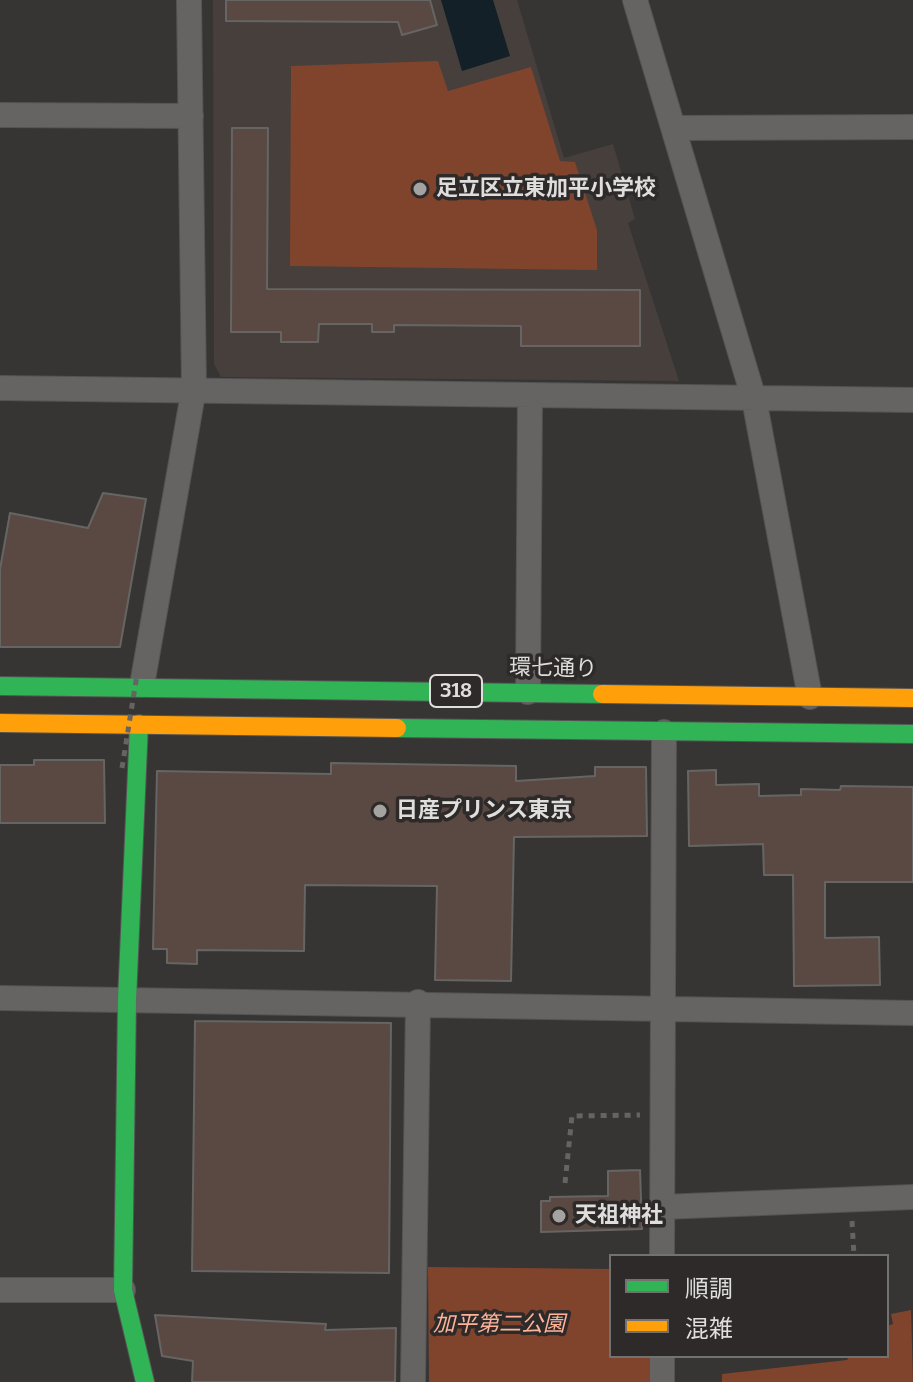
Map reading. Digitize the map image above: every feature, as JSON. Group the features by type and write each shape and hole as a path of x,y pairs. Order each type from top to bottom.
{"main road":[{"name":"環七通り","path":"0,686 142,685 913,698"},
{"name":"318","path":"0,723 913,734"},
{"path":"139,724 127,1000 123,1290 145,1382"}],"street":[{"path":"142,685 194,388 189,0"},
{"path":"635,0 754,399 810,697"},
{"path":"0,115 191,116"},
{"path":"675,128 913,127"},
{"path":"0,388 194,388 913,400"},
{"path":"528,692 530,396"},
{"path":"662,1254 664,732"},
{"path":"0,998 665,1006 913,1013"},
{"path":"413,1382 418,1002"},
{"path":"662,1207 913,1197"},
{"path":"0,1290 123,1290"},
{"path":"662,1358 662,1382"}],"path":[{"path":"122,768 140,656"},
{"path":"565,1183 572,1116 664,1114"}],"shaded area":[{"name":"足立区立東加平小学校","path":"213,0 517,0 564,158 613,144 635,219 628,223 679,381 221,377 214,364"},
{"path":"441,0 493,0 510,56 462,71"}],"green space":[{"path":"438,61 448,91 531,67 560,161 575,162 597,230 597,270 290,266 291,66"},
{"name":"加平第二公園","path":"428,1267 609,1269 609,1358 650,1358 650,1382 429,1382"},
{"path":"911,1310 913,1382 722,1382 722,1374 848,1358 889,1358 889,1325 893,1324 891,1314"}],"building":[{"path":"226,0 430,0 437,25 402,35 398,22 226,21"},
{"path":"232,128 268,128 267,289 640,290 640,346 521,346 521,326 394,325 394,332 372,332 372,324 319,324 318,342 281,342 281,332 231,332"},
{"path":"103,493 146,499 120,647 0,647 0,569 10,513 88,528"},
{"path":"34,760 104,760 105,823 0,823 0,765 34,765"},
{"path":"331,763 516,766 516,781 595,776 595,767 646,767 647,836 514,837 511,981 435,980 437,886 305,885 304,951 197,950 197,964 167,963 167,949 153,949 157,771 331,774"},
{"path":"716,770 716,785 759,784 759,796 801,795 801,789 840,790 841,786 913,787 913,882 825,882 825,938 879,937 880,985 794,986 793,875 764,875 763,844 689,846 688,771"},
{"path":"195,1021 391,1023 389,1273 192,1271"},
{"path":"640,1170 642,1229 541,1232 541,1201 550,1201 550,1197 608,1196 608,1171"},
{"path":"155,1315 326,1324 325,1330 396,1328 395,1382 192,1382 193,1361 162,1356"}],"traffic: fast":[{"path":"0,686 602,694"},
{"path":"139,724 127,1000 123,1290 145,1382"},
{"path":"397,728 913,734"}],"traffic: slow":[{"path":"602,694 913,698"},
{"path":"0,723 397,728"}],"place":[{"name":"足立区立東加平小学校","path":"420,189"},
{"name":"日産プリンス東京","path":"380,811"},
{"name":"天祖神社","path":"559,1216"}]}
